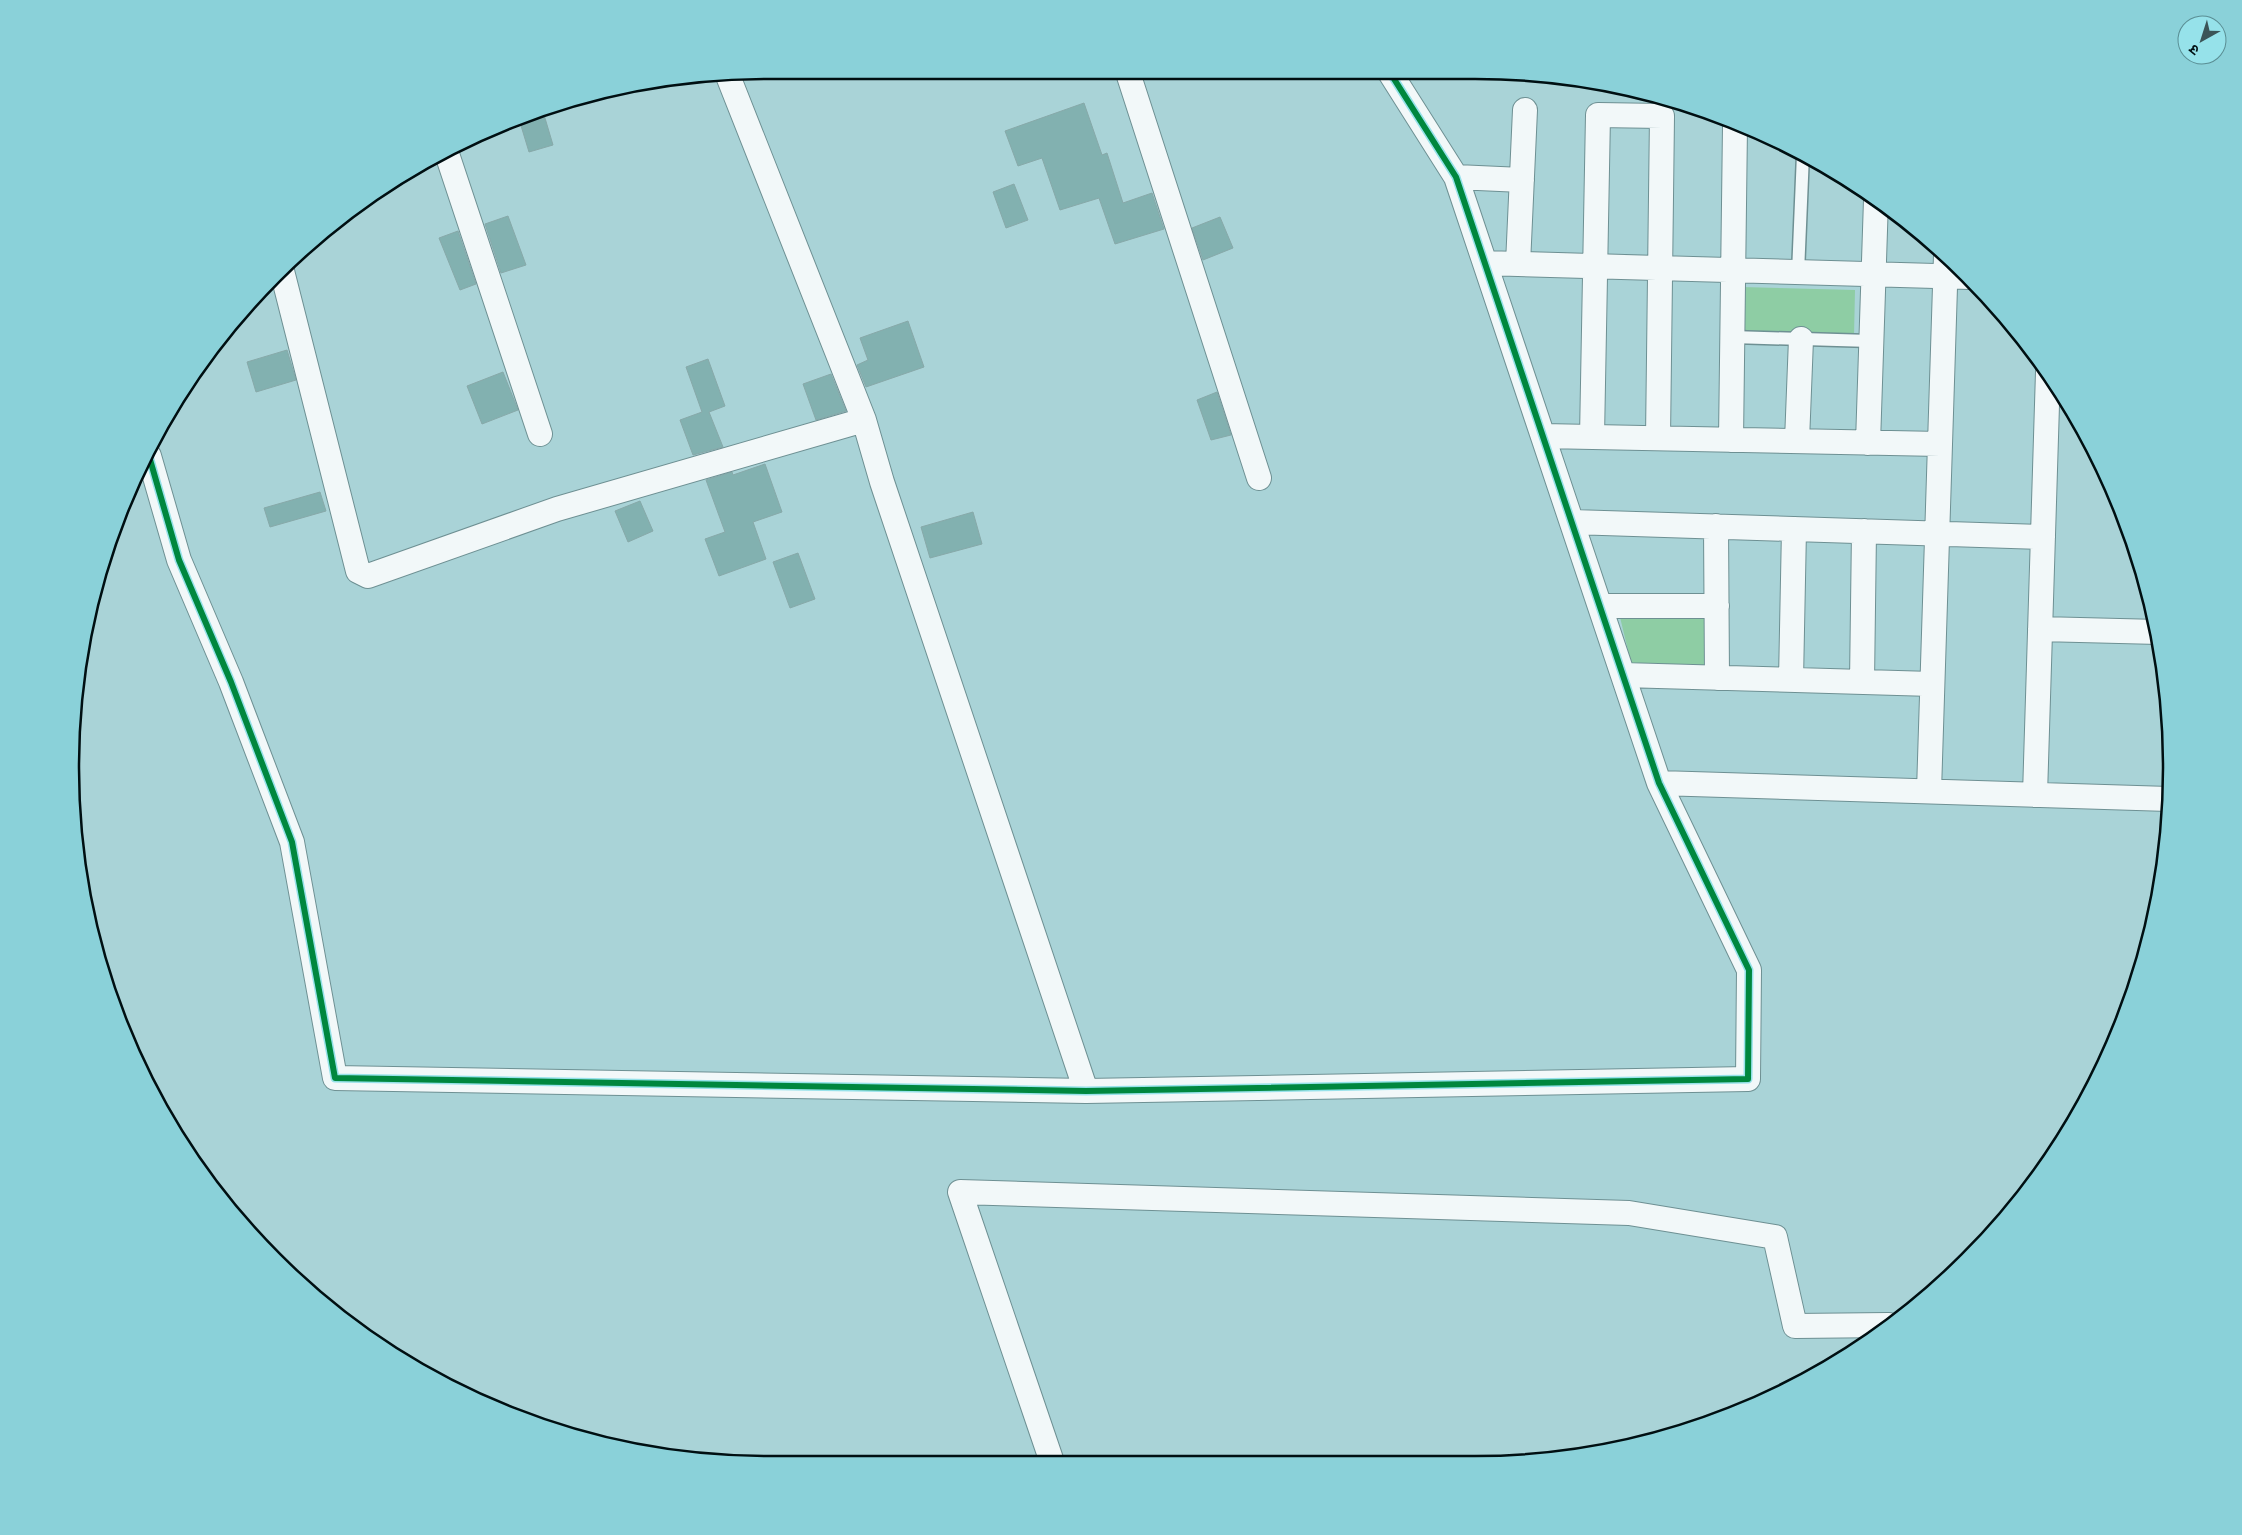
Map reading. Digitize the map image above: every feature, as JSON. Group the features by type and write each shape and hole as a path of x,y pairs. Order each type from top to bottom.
{"street":[{"path":"1130,79 1259,478"},
{"path":"151,462 179,560 231,682 292,842 335,1078 1086,1091 1748,1079 1750,970 1659,783 1456,178 1394,79"},
{"path":"730,80 864,420 882,482 1086,1091"},
{"path":"1518,264 1525,110"},
{"path":"1592,437 1598,115 1662,116 1658,438"},
{"path":"1731,440 1735,130"},
{"path":"448,158 540,434"},
{"path":"1456,178 1522,180"},
{"path":"1868,443 1876,208"},
{"path":"1485,263 1873,274 1945,266 1929,791"},
{"path":"283,277 358,571 368,576 557,509 864,420"},
{"path":"1797,441 1801,339"},
{"path":"2035,794 2048,386"},
{"path":"1543,436 1940,444"},
{"path":"1572,522 2043,537"},
{"path":"1716,526 1717,678"},
{"path":"1791,680 1794,529"},
{"path":"1862,682 1864,532"},
{"path":"1600,606 1717,606"},
{"path":"2040,630 2150,632"},
{"path":"1623,675 1932,684"},
{"path":"1659,783 2162,799"},
{"path":"1050,1456 960,1192 1629,1213 1775,1237 1795,1326 1878,1325"}],"lane":[{"path":"1798,272 1803,162"},
{"path":"1732,337 1871,341"}],"green space":[{"path":"1741,287 1855,290 1854,336 1740,333"},
{"path":"1619,613 1705,615 1706,672 1632,667"}],"building":[{"path":"1084,103 1102,155 1107,153 1123,203 1152,193 1164,229 1115,244 1099,198 1060,210 1042,158 1018,166 1005,131"},
{"path":"544,116 553,145 529,152 521,125"},
{"path":"1014,184 1028,220 1006,228 993,192"},
{"path":"508,216 526,265 501,273 485,224"},
{"path":"1220,217 1233,248 1203,260 1192,228"},
{"path":"458,231 476,284 460,290 439,238"},
{"path":"908,321 924,367 866,387 857,365 868,360 860,338"},
{"path":"287,350 296,380 256,392 247,362"},
{"path":"708,359 725,406 709,412 723,447 693,455 680,420 702,412 686,367"},
{"path":"503,372 518,410 482,424 467,386"},
{"path":"831,374 846,411 816,420 803,384"},
{"path":"1217,392 1231,435 1211,440 1197,400"},
{"path":"765,464 782,512 753,522 766,559 719,576 705,539 725,532 706,480 732,472 733,475"},
{"path":"320,492 326,511 270,527 264,508"},
{"path":"640,501 653,531 628,542 615,511"},
{"path":"973,512 982,544 930,558 921,527"},
{"path":"798,553 815,599 790,608 773,562"}],"cycle path":[{"path":"151,462 179,560 231,682 292,842 335,1078 1086,1091 1748,1079 1749,970 1659,783 1456,177 1394,79"}]}
